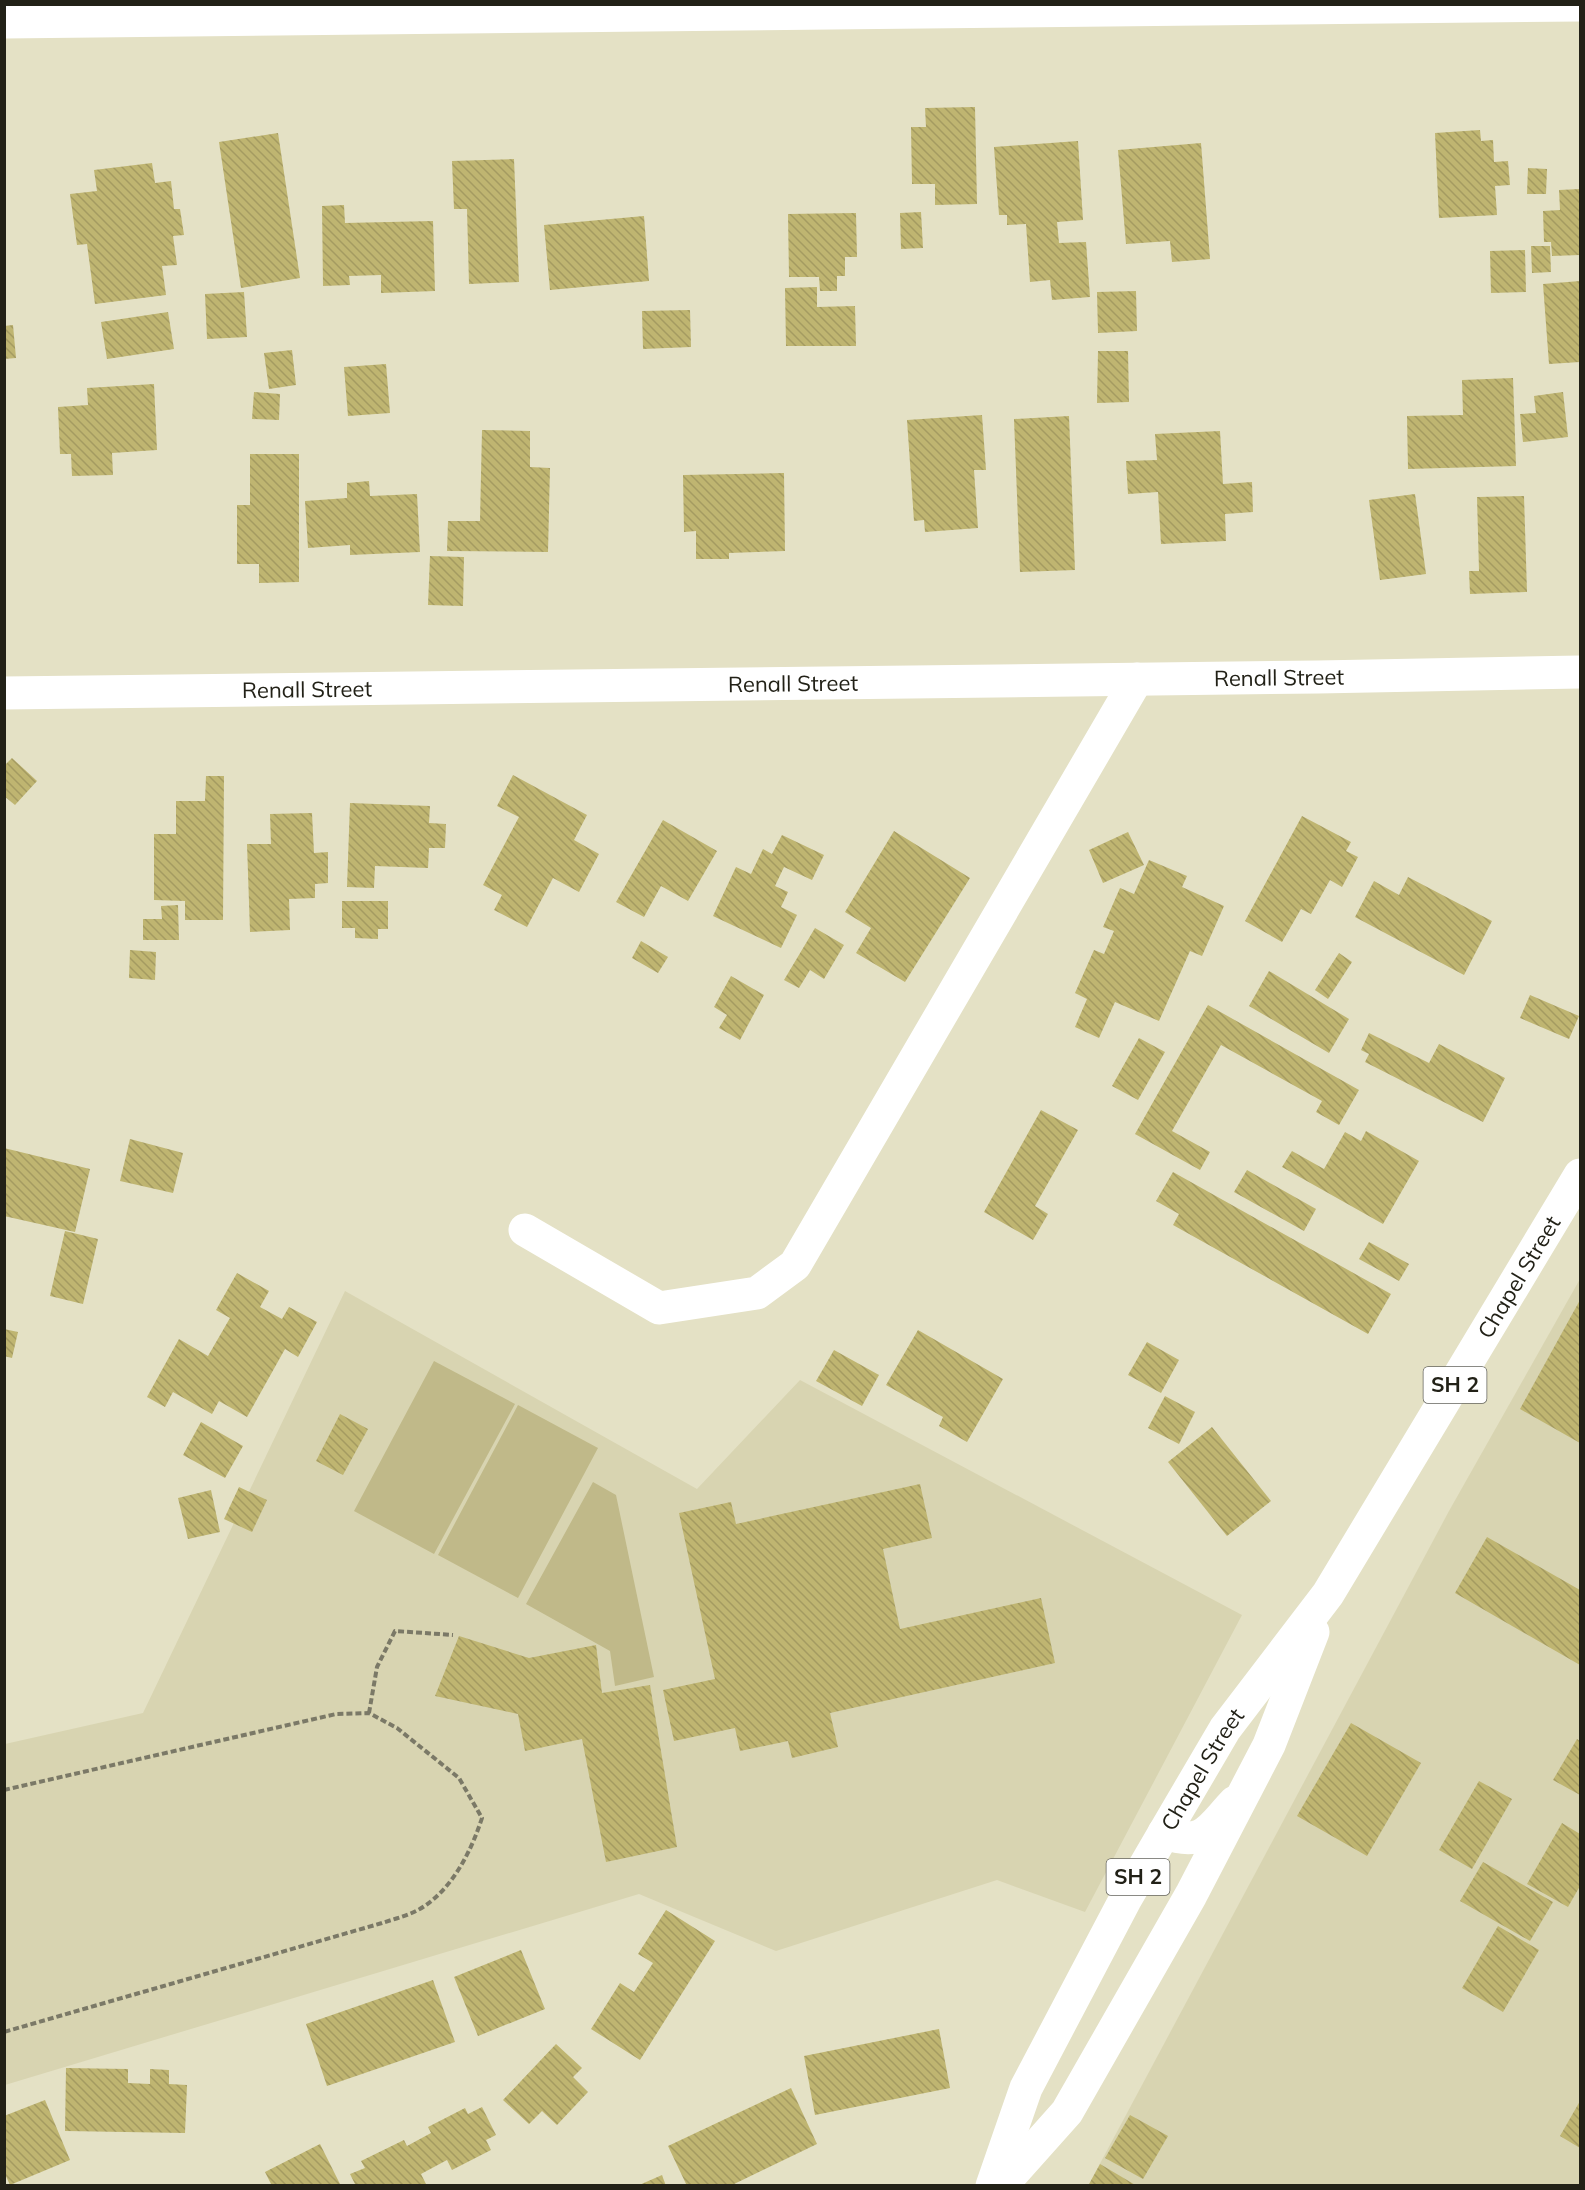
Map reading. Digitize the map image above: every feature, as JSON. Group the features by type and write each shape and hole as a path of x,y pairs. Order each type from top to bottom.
{"main road":[{"path":"4,22 1581,5"},
{"name":"Renall Street","path":"4,693 1137,680 1581,672"},
{"path":"525,1230 659,1308 757,1293 795,1266 1137,680"},
{"name":"Chapel Street","path":"992,2186 1026,2088 1125,1900 1164,1833 1225,1729 1328,1594 1581,1175"},
{"name":"Chapel Street","path":"1001,2186 1067,2112 1191,1894 1269,1745 1328,1594"},
{"path":"1164,1833 1185,1840 1204,1835 1244,1791"}],"path":[{"path":"369,1713 377,1667 395,1631 453,1635"},
{"path":"4,1790 336,1714 369,1713 397,1728 459,1778 482,1818 474,1845 440,1892 419,1909 382,1923 4,2032"}],"shaded area":[{"path":"1580,1279 1580,2185 1088,2186 1449,1511"},
{"path":"345,1291 697,1489 800,1380 1242,1615 1085,1912 997,1880 776,1951 639,1894 5,2085 5,1744 143,1713"},
{"path":"434,1361 515,1404 434,1554 354,1511"},
{"path":"518,1405 598,1448 518,1598 438,1555"},
{"path":"593,1482 616,1495 654,1677 615,1686 610,1651 526,1604"}],"building":[{"path":"975,107 977,204 935,205 935,184 912,184 911,127 926,127 925,108"},
{"path":"1480,130 1481,141 1493,140 1494,162 1508,161 1510,185 1495,186 1497,215 1439,218 1435,133"},
{"path":"278,133 300,278 241,288 219,142"},
{"path":"1078,141 1083,220 1057,222 1059,243 1086,242 1090,297 1052,300 1050,280 1030,282 1026,224 1007,225 1007,215 999,215 994,147"},
{"path":"1201,143 1210,259 1172,262 1170,241 1126,244 1118,150"},
{"path":"514,159 519,282 469,284 467,209 454,209 452,161"},
{"path":"152,163 155,183 171,181 174,209 180,209 184,235 173,236 177,265 162,266 166,295 95,304 87,244 77,245 70,194 97,191 94,170"},
{"path":"1528,168 1547,169 1546,194 1527,194"},
{"path":"1580,189 1580,255 1552,256 1551,242 1544,242 1543,211 1560,210 1559,190"},
{"path":"344,205 345,223 433,221 435,291 381,293 381,275 349,276 350,285 323,286 322,206"},
{"path":"921,212 923,248 901,249 900,213"},
{"path":"856,213 857,257 845,257 845,276 837,276 837,291 820,291 819,277 789,277 788,214"},
{"path":"644,216 649,281 550,290 544,225"},
{"path":"1531,246 1550,246 1551,272 1532,273"},
{"path":"1525,250 1526,292 1491,293 1490,251"},
{"path":"1580,281 1580,362 1549,364 1543,284"},
{"path":"817,287 817,307 855,306 856,346 786,346 785,288"},
{"path":"1136,291 1137,331 1098,333 1097,292"},
{"path":"244,292 247,337 207,339 205,294"},
{"path":"690,310 691,347 643,349 642,311"},
{"path":"168,312 174,349 107,359 101,322"},
{"path":"13,325 16,358 4,359 4,326"},
{"path":"292,350 296,385 269,389 264,353"},
{"path":"1098,351 1128,351 1129,402 1097,403"},
{"path":"386,364 390,413 348,416 344,367"},
{"path":"1513,378 1516,466 1408,469 1407,416 1463,415 1462,380"},
{"path":"154,384 157,450 112,453 113,475 72,476 71,454 60,454 58,407 88,405 87,388"},
{"path":"254,392 280,394 279,420 252,419"},
{"path":"1563,392 1568,437 1523,442 1520,414 1536,413 1534,396"},
{"path":"982,415 986,470 974,470 978,528 925,532 924,520 914,521 907,420"},
{"path":"1069,416 1075,570 1020,572 1014,419"},
{"path":"482,430 530,431 530,467 550,468 548,552 447,551 448,521 480,521"},
{"path":"1220,431 1223,484 1252,482 1253,512 1225,514 1226,541 1161,544 1158,492 1128,494 1126,461 1157,460 1155,434"},
{"path":"250,454 299,454 299,582 259,583 259,564 237,564 237,505 250,505"},
{"path":"784,473 785,551 729,553 729,559 696,559 696,531 684,532 683,475"},
{"path":"369,481 370,496 417,494 420,552 350,555 350,545 308,548 305,501 347,498 347,483"},
{"path":"1415,494 1426,574 1380,580 1369,500"},
{"path":"1524,496 1527,592 1470,594 1469,571 1479,571 1477,497"},
{"path":"430,556 464,557 463,606 428,605"},
{"path":"12,758 37,781 15,805 4,796 4,766"},
{"path":"513,775 587,815 574,840 599,854 579,892 553,878 527,927 494,910 502,895 483,885 519,817 497,806"},
{"path":"206,776 224,776 223,920 185,920 185,901 154,900 154,834 176,834 176,801 205,801"},
{"path":"350,803 430,806 429,823 446,824 445,848 429,848 428,868 375,866 374,888 347,887"},
{"path":"312,813 314,853 328,852 328,883 315,884 315,898 289,899 290,930 250,932 247,844 271,844 270,814"},
{"path":"1302,816 1351,842 1346,851 1358,857 1342,887 1330,880 1311,914 1301,909 1282,942 1245,921"},
{"path":"663,820 717,851 688,901 661,886 644,917 616,902"},
{"path":"894,831 970,878 905,982 856,953 871,928 845,912"},
{"path":"1128,832 1144,865 1103,883 1089,850"},
{"path":"782,835 824,855 812,880 784,867 775,886 788,892 781,907 797,915 781,948 713,916 736,867 751,874 763,849 772,854"},
{"path":"1149,860 1187,876 1182,887 1224,906 1202,956 1190,951 1159,1021 1115,1002 1099,1038 1075,1027 1087,999 1075,993 1094,950 1104,954 1114,931 1103,927 1120,888 1134,894"},
{"path":"1408,877 1492,921 1464,975 1355,917 1374,881 1399,895"},
{"path":"342,901 388,901 388,929 378,929 378,939 355,938 355,928 342,928"},
{"path":"178,905 179,940 143,940 143,919 162,919 161,906"},
{"path":"815,928 844,945 824,979 810,970 799,988 784,980"},
{"path":"641,941 668,957 658,973 632,958"},
{"path":"130,950 156,952 155,980 129,978"},
{"path":"1339,953 1352,962 1328,999 1315,990"},
{"path":"1269,971 1349,1019 1329,1053 1249,1006"},
{"path":"731,976 764,995 740,1040 719,1028 727,1015 714,1007"},
{"path":"1530,995 1579,1016 1569,1039 1520,1018"},
{"path":"1208,1005 1359,1090 1339,1125 1316,1112 1322,1101 1221,1045 1172,1131 1210,1152 1200,1170 1135,1134"},
{"path":"1369,1033 1429,1063 1439,1044 1505,1078 1483,1122 1365,1062 1369,1054 1361,1050"},
{"path":"1139,1038 1165,1052 1138,1100 1112,1086"},
{"path":"1041,1110 1078,1130 1035,1206 1048,1214 1033,1240 984,1212"},
{"path":"1366,1131 1419,1161 1383,1224 1282,1167 1292,1151 1324,1169 1345,1132 1361,1141"},
{"path":"130,1139 183,1153 173,1193 120,1181"},
{"path":"4,1148 90,1169 75,1232 4,1216"},
{"path":"1247,1170 1316,1209 1304,1231 1234,1192"},
{"path":"1173,1172 1391,1294 1368,1334 1173,1225 1179,1214 1156,1201"},
{"path":"65,1231 98,1239 83,1304 50,1296"},
{"path":"1369,1242 1409,1264 1399,1281 1359,1259"},
{"path":"237,1273 269,1291 260,1307 282,1319 289,1307 317,1322 298,1357 285,1349 247,1417 219,1401 212,1414 173,1392 165,1407 147,1397 179,1339 208,1356 230,1318 216,1310"},
{"path":"1580,1300 1580,1443 1520,1409"},
{"path":"4,1329 18,1332 12,1358 4,1356"},
{"path":"918,1330 1003,1379 967,1442 939,1426 943,1417 886,1385"},
{"path":"1147,1342 1179,1360 1161,1393 1128,1375"},
{"path":"834,1350 879,1375 862,1406 816,1381"},
{"path":"1165,1396 1195,1412 1179,1444 1148,1428"},
{"path":"340,1414 368,1429 343,1475 316,1461"},
{"path":"201,1422 243,1446 225,1478 183,1455"},
{"path":"1212,1427 1271,1501 1227,1536 1168,1462"},
{"path":"920,1484 932,1538 883,1549 900,1629 1041,1598 1055,1663 830,1713 838,1747 792,1758 788,1741 740,1751 735,1728 674,1741 663,1690 715,1679 679,1513 731,1502 736,1524"},
{"path":"239,1487 267,1500 252,1532 224,1519"},
{"path":"211,1490 220,1532 188,1539 178,1498"},
{"path":"1487,1537 1580,1590 1580,1665 1455,1593"},
{"path":"459,1636 529,1658 596,1645 602,1693 650,1685 677,1847 606,1862 582,1739 525,1751 518,1714 435,1696"},
{"path":"1351,1723 1421,1763 1367,1856 1297,1816"},
{"path":"1577,1739 1580,1741 1580,1795 1553,1780"},
{"path":"1479,1781 1512,1799 1472,1869 1439,1850"},
{"path":"1562,1823 1580,1834 1580,1886 1568,1907 1527,1884"},
{"path":"1483,1862 1553,1902 1530,1941 1460,1901"},
{"path":"666,1910 715,1941 640,2060 591,2029 620,1983 634,1992 653,1963 638,1954"},
{"path":"1498,1926 1539,1950 1503,2012 1462,1988"},
{"path":"521,1950 545,2009 478,2036 454,1977"},
{"path":"433,1980 455,2042 327,2086 306,2024"},
{"path":"939,2029 950,2088 815,2115 804,2056"},
{"path":"556,2044 582,2068 573,2077 588,2092 557,2125 542,2111 529,2124 503,2100"},
{"path":"66,2068 128,2069 128,2083 150,2084 150,2069 169,2070 169,2084 187,2085 185,2133 65,2131"},
{"path":"791,2088 817,2144 730,2186 687,2186 668,2146"},
{"path":"45,2100 70,2160 10,2185 4,2172 4,2116"},
{"path":"1580,2101 1580,2148 1560,2136"},
{"path":"482,2107 496,2135 486,2140 491,2150 452,2170 447,2160 421,2174 426,2184 422,2186 356,2186 350,2174 365,2168 361,2161 404,2140 407,2146 431,2133 428,2127 465,2108 468,2114"},
{"path":"1130,2115 1168,2136 1143,2179 1105,2158"},
{"path":"320,2144 341,2186 272,2186 265,2172"},
{"path":"1100,2164 1137,2186 1088,2186"},
{"path":"662,2175 666,2186 637,2186"}]}
